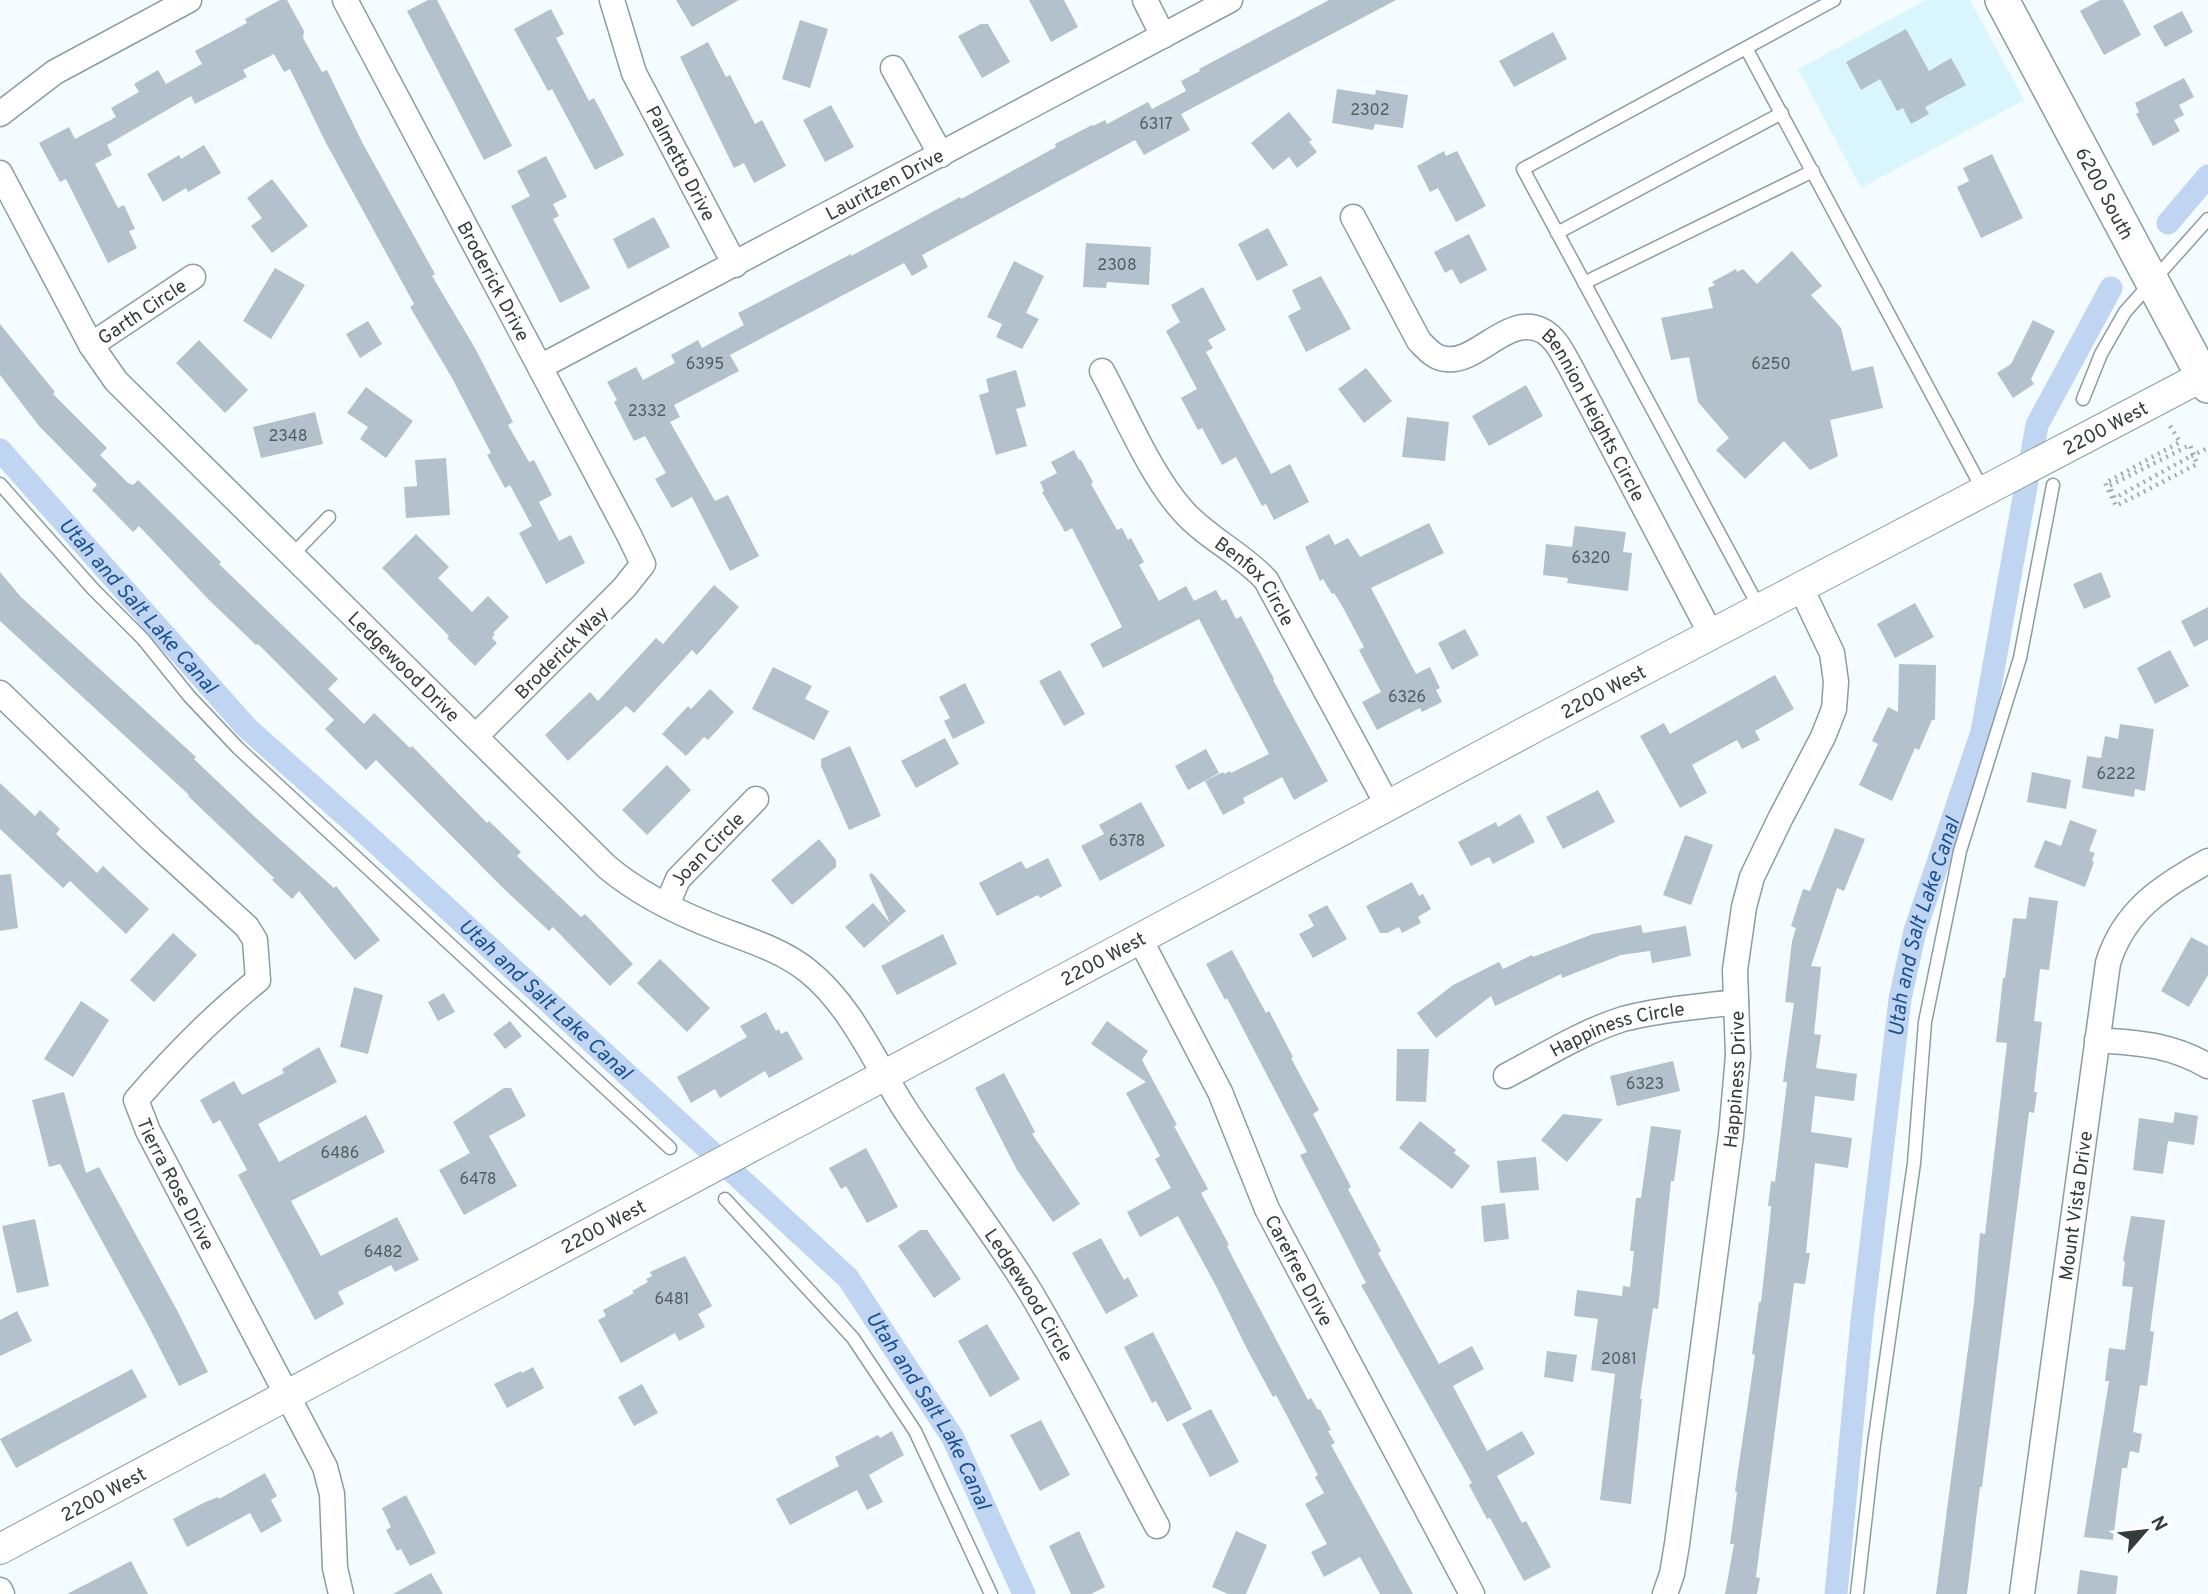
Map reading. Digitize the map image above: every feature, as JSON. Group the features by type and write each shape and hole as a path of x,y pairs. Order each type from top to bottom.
{"main road":[{"name":"6200 South","path":"2002,0 2206,378"}],"street":[{"path":"0,114 55,72 189,0"},
{"name":"Broderick Drive","path":"345,0 643,564"},
{"name":"Palmetto Drive","path":"612,0 629,61 735,265"},
{"path":"1145,0 1163,36"},
{"name":"Lauritzen Drive","path":"540,367 1230,0"},
{"path":"893,68 941,155"},
{"name":"Ledgewood Drive","path":"0,173 90,345 116,381 607,867 629,885 667,905 780,953 808,971 832,994 885,1076"},
{"name":"Bennion Heights Circle","path":"1353,217 1419,341 1432,355 1448,360 1463,356 1512,330 1525,327 1543,331 1555,342 1712,636"},
{"name":"Garth Circle","path":"90,345 193,277"},
{"name":"Benfox Circle","path":"1102,371 1152,465 1182,510 1196,524 1250,563 1266,580 1388,806"},
{"name":"2200 West","path":"0,1549 2019,471 2206,378"},
{"name":"Broderick Way","path":"476,737 624,588 643,564"},
{"name":"Happiness Drive","path":"1665,1594 1672,1574 1677,1544 1731,1135 1738,1056 1738,937 1752,877 1824,737 1833,709 1836,682 1832,653 1801,588"},
{"name":"Tierra Rose Drive","path":"0,693 152,840 237,916 255,940 258,979 214,1015 136,1100 148,1131 325,1467 332,1494 335,1568 341,1594"},
{"name":"Joan Circle","path":"667,905 678,879 756,799"},
{"name":"Mount Vista Drive","path":"2022,1594 2108,963 2115,941 2153,895 2208,860"},
{"name":"Carefree Drive","path":"1140,939 1216,1082 1267,1209 1472,1594"},
{"name":"Happiness Circle","path":"1506,1076 1590,1031 1623,1020 1658,1011 1736,1002"},
{"path":"2097,1040 2159,1046 2189,1055 2208,1066"},
{"name":"Ledgewood Circle","path":"885,1076 907,1113 995,1236 1031,1293 1157,1526"}],"lane":[{"path":"1761,610 1523,170 1834,0"},
{"path":"1746,48 1983,491"},
{"path":"1558,233 1782,113"},
{"path":"1584,283 1813,171"},
{"path":"2083,399 2101,354 2126,312 2208,219"},
{"path":"0,484 93,589 143,639 189,696 238,748 670,1148"},
{"path":"1857,1594 1874,1444 1914,1163 1925,1022 1960,851 2020,657 2053,485"},
{"path":"292,555 329,517"},
{"path":"725,1199 853,1338 915,1431 991,1594"}],"path":[{"path":"2170,426 2180,442 2105,483 2116,506 2197,464 2189,444 2109,486 2115,498 2191,456 2208,448"}],"shaded area":[{"path":"1926,0 1970,0 2024,100 1861,188 1798,69"}],"building":[{"path":"280,0 287,0 304,31 303,38 322,72 327,70 362,142 435,274 432,276 475,348 513,422 508,425 529,462 534,460 552,495 539,502 559,541 571,535 585,563 546,584 519,533 532,526 510,485 505,488 487,455 491,453 452,378 410,307 414,304 326,143 290,69 284,72 274,54 243,70 247,77 195,104 191,96 107,145 112,155 95,164 118,208 124,205 135,229 129,231 137,248 108,263 66,179 60,182 39,143 69,127 75,139 116,117 111,108 139,92 134,84 158,70 166,84 202,64 195,51 247,23 245,19"},
{"path":"428,0 437,0 512,146 484,160 407,11"},
{"path":"676,0 739,0 692,27"},
{"path":"1029,0 1064,0 1078,27 1051,42"},
{"path":"1329,0 1396,0 1181,114 1190,130 1144,155 1135,140 922,255 928,267 912,276 904,263 730,355 739,371 674,405 680,417 670,422 715,501 728,495 759,556 730,571 692,497 672,508 655,479 666,473 645,436 634,441 607,382 636,367 643,380 675,363 671,355 698,340 702,348 744,325 738,313 960,197 961,199 1092,125 1105,120 1107,124 1148,102 1152,109 1186,91 1181,81 1200,71 1199,69"},
{"path":"2100,0 2123,0 2141,35 2104,55 2080,11"},
{"path":"551,9 564,34 556,38 589,101 594,98 624,155 595,170 552,89 548,91 514,29"},
{"path":"2182,11 2193,32 2165,47 2153,26"},
{"path":"800,20 828,29 810,88 782,79"},
{"path":"981,24 988,24 1010,62 982,78 958,36"},
{"path":"1906,29 1929,71 1951,58 1966,85 1925,107 1929,114 1911,124 1903,108 1897,111 1880,79 1861,90 1846,62"},
{"path":"1553,32 1567,59 1514,87 1499,61"},
{"path":"708,42 726,77 730,75 755,124 762,120 786,166 754,183 744,163 734,168 680,57"},
{"path":"2184,78 2194,97 2179,105 2184,115 2174,120 2180,131 2153,146 2136,114 2139,112 2135,103"},
{"path":"1337,89 1375,95 1376,90 1408,95 1403,128 1375,124 1373,130 1332,123"},
{"path":"831,105 854,147 825,162 803,120"},
{"path":"1289,112 1312,140 1309,142 1317,152 1297,168 1289,157 1273,170 1251,143"},
{"path":"204,145 221,173 188,192 186,188 163,202 147,174 179,155 181,159"},
{"path":"1444,151 1446,156 1457,151 1486,206 1456,222 1438,188 1430,192 1417,166"},
{"path":"1992,154 2023,218 1981,238 1957,187 1969,181 1963,168"},
{"path":"546,156 567,197 553,204 559,216 553,219 590,288 560,303 511,206 530,196 517,171"},
{"path":"272,179 308,226 272,253 251,226 262,218 247,198"},
{"path":"654,217 670,247 628,269 613,239"},
{"path":"1268,228 1288,265 1257,281 1238,244"},
{"path":"1469,234 1487,270 1460,284 1452,269 1445,273 1434,252"},
{"path":"1086,243 1151,247 1149,285 1107,282 1106,288 1083,287"},
{"path":"1792,251 1822,286 1811,295 1841,328 1852,371 1873,366 1883,408 1830,420 1838,456 1810,470 1784,441 1745,479 1716,450 1729,438 1698,402 1689,357 1671,360 1661,318 1713,308 1708,288 1715,285 1712,282 1736,269 1737,272 1743,269 1757,284"},
{"path":"1014,261 1044,276 1026,313 1039,319 1022,349 996,337 1002,324 987,317"},
{"path":"275,268 305,285 271,339 243,321"},
{"path":"1321,276 1351,329 1306,352 1288,316 1301,309 1292,290"},
{"path":"1203,287 1226,330 1208,340 1213,348 1206,352 1271,474 1290,464 1309,502 1274,520 1266,504 1262,506 1236,457 1222,465 1202,428 1198,430 1181,398 1197,389 1166,331 1180,322 1171,305"},
{"path":"2033,320 2055,331 2031,379 2034,384 2013,398 1997,373 2011,364"},
{"path":"368,321 382,344 360,358 346,334"},
{"path":"0,324 55,392 53,394 107,448 100,455 128,483 133,485 138,480 221,562 219,564 338,679 328,689 364,724 374,713 410,748 412,746 487,823 489,821 521,852 517,856 581,917 585,914 633,964 610,986 553,927 549,931 504,889 376,760 366,770 325,729 334,720 258,644 209,600 139,526 133,532 92,490 97,485 39,426 0,375"},
{"path":"199,340 248,390 225,413 176,363"},
{"path":"1366,368 1392,401 1364,423 1338,389"},
{"path":"1016,370 1026,406 1016,409 1027,446 996,455 979,395 989,392 986,379"},
{"path":"1526,385 1543,416 1489,446 1472,416"},
{"path":"366,387 413,421 386,458 360,439 368,427 347,413"},
{"path":"315,412 323,444 261,458 253,427"},
{"path":"1407,417 1449,422 1445,461 1402,457"},
{"path":"1074,450 1117,530 1122,528 1128,540 1131,538 1144,562 1139,565 1159,601 1186,586 1194,601 1216,590 1222,601 1226,599 1236,619 1241,616 1328,781 1294,800 1282,777 1243,798 1245,803 1223,815 1205,781 1223,772 1231,773 1269,754 1199,619 1103,668 1090,644 1122,627 1072,528 1065,532 1042,492 1044,491 1040,482 1057,473 1051,462"},
{"path":"446,458 450,515 406,518 404,487 417,486 415,460"},
{"path":"1429,523 1444,553 1371,588 1416,674 1430,667 1440,688 1436,690 1442,702 1422,712 1420,708 1377,730 1362,702 1381,692 1359,650 1364,647 1334,593 1332,594 1323,579 1320,581 1305,547 1329,534 1335,545 1348,538 1360,557"},
{"path":"1575,526 1626,532 1623,552 1632,553 1628,591 1567,583 1568,578 1543,575 1546,544 1572,547"},
{"path":"416,534 449,567 438,578 472,612 488,596 509,617 493,633 495,634 492,638 497,643 475,666 382,568"},
{"path":"0,572 21,597 196,757 194,759 255,817 334,888 336,886 380,940 355,960 299,891 292,899 189,795 0,621"},
{"path":"2101,572 2111,597 2084,609 2073,584"},
{"path":"714,585 739,607 697,655 692,650 634,713 626,706 568,761 545,735 590,692 598,701 656,638 663,644"},
{"path":"1915,603 1934,637 1895,658 1877,624"},
{"path":"2208,607 2208,640 2194,647 2181,621"},
{"path":"1465,629 1479,655 1452,670 1438,643"},
{"path":"2170,650 2189,686 2155,704 2137,668"},
{"path":"1899,664 1936,665 1935,720 1932,720 1919,750 1915,748 1892,801 1859,785 1878,744 1872,741 1888,707 1898,712"},
{"path":"773,667 812,686 805,699 829,711 814,740 752,709"},
{"path":"1060,670 1085,714 1064,726 1039,681"},
{"path":"1775,675 1794,709 1755,731 1760,740 1742,749 1737,740 1692,765 1707,793 1680,808 1640,736 1664,723 1670,734"},
{"path":"965,683 985,723 953,739 944,721 950,718 939,697"},
{"path":"710,689 734,712 708,740 704,737 686,756 662,734 688,706 691,709"},
{"path":"2120,724 2154,729 2145,791 2135,789 2134,797 2082,788 2087,756 2101,758 2105,736 2118,739"},
{"path":"945,738 959,764 916,788 901,761"},
{"path":"850,746 881,816 849,830 821,766 821,759"},
{"path":"1206,749 1219,773 1188,790 1175,766"},
{"path":"667,765 691,790 647,835 622,810"},
{"path":"2032,772 2071,780 2066,809 2027,802"},
{"path":"0,783 35,816 40,810 60,829 56,834 97,873 103,866 149,909 126,934 70,881 63,888 0,829"},
{"path":"1598,790 1615,822 1563,849 1546,817"},
{"path":"1141,802 1165,846 1100,881 1081,846 1104,834 1099,825"},
{"path":"1520,814 1535,842 1493,864 1489,857 1471,866 1458,842 1496,822 1498,827"},
{"path":"2070,820 2097,830 2089,851 2095,853 2092,860 2094,862 2085,887 2034,867 2045,840 2061,846"},
{"path":"1835,828 1865,839 1844,891 1837,888 1811,966 1821,967 1814,1034 1821,1035 1816,1068 1857,1074 1854,1101 1815,1096 1811,1132 1852,1138 1848,1168 1815,1163 1806,1253 1810,1253 1805,1284 1794,1283 1756,1577 1760,1578 1757,1594 1725,1594 1734,1544 1730,1544 1735,1491 1761,1302 1770,1220 1771,1206 1768,1206 1771,1181 1775,1182 1787,1082 1783,1082 1794,1003 1785,1002 1796,928 1791,926 1803,889 1810,891"},
{"path":"1685,835 1713,845 1691,905 1663,895"},
{"path":"819,839 836,860 836,867 792,905 771,880"},
{"path":"1048,858 1062,886 997,916 979,883 1021,861 1026,869"},
{"path":"872,873 906,911 864,948 845,927 873,903 890,923 869,875"},
{"path":"11,874 18,928 0,931 0,875"},
{"path":"1412,882 1419,896 1423,894 1431,909 1418,917 1421,923 1402,933 1399,927 1387,933 1380,933 1366,906"},
{"path":"2029,897 2058,901 2049,970 2040,969 2034,1021 2042,1022 2034,1092 2037,1092 2034,1113 2029,1112 1967,1594 1936,1594 1974,1303 1980,1233 1985,1234 2007,1043 1996,1042 2003,978 2013,918 2026,919"},
{"path":"1327,905 1347,939 1313,958 1299,934 1314,926 1308,915"},
{"path":"1641,925 1643,933 1686,926 1691,956 1652,963 1650,951 1621,955 1562,978 1561,974 1495,1006 1491,996 1436,1038 1417,1013 1453,985 1499,962 1503,969 1532,955 1533,957 1593,934"},
{"path":"173,933 197,955 154,1002 130,980"},
{"path":"943,934 957,964 897,995 881,966"},
{"path":"2191,937 2208,946 2208,975 2189,1007 2161,991"},
{"path":"1232,950 1293,1057 1291,1058 1319,1110 1313,1114 1381,1251 1378,1253 1439,1364 1472,1346 1484,1369 1453,1386 1487,1451 1522,1431 1535,1454 1497,1476 1522,1523 1526,1521 1551,1567 1524,1581 1490,1518 1487,1519 1469,1485 1472,1483 1361,1285 1366,1283 1300,1155 1307,1152 1227,998 1225,1000 1206,964"},
{"path":"660,959 710,1008 687,1032 637,983"},
{"path":"354,987 383,995 368,1054 340,1047"},
{"path":"444,993 455,1012 438,1021 428,1002"},
{"path":"81,1001 109,1020 73,1077 44,1059"},
{"path":"766,1012 776,1031 779,1029 781,1034 787,1031 803,1059 769,1078 765,1071 720,1098 715,1089 691,1103 677,1077 747,1037 740,1026"},
{"path":"510,1021 522,1036 505,1049 493,1034"},
{"path":"1107,1021 1148,1051 1142,1060 1208,1189 1201,1193 1308,1400 1311,1398 1318,1410 1320,1409 1335,1443 1331,1445 1413,1594 1380,1594 1360,1557 1324,1577 1311,1552 1327,1544 1305,1504 1324,1493 1315,1477 1318,1475 1276,1395 1273,1397 1178,1216 1140,1237 1127,1212 1171,1188 1155,1159 1160,1156 1126,1093 1146,1082 1091,1044"},
{"path":"319,1047 337,1082 258,1124 279,1162 366,1115 385,1152 291,1201 321,1256 397,1217 419,1260 395,1272 391,1265 338,1292 344,1304 315,1320 238,1175 247,1170 220,1120 213,1124 200,1100 234,1081 242,1095 284,1073 282,1069"},
{"path":"1397,1049 1429,1049 1426,1102 1396,1101"},
{"path":"1673,1061 1680,1091 1617,1106 1610,1076"},
{"path":"1004,1073 1035,1132 1032,1134 1080,1204 1053,1222 1017,1170 975,1088"},
{"path":"504,1088 511,1088 526,1116 489,1136 517,1186 464,1215 439,1170 470,1153 453,1122"},
{"path":"64,1092 86,1173 99,1167 208,1372 179,1386 60,1164 49,1167 32,1100"},
{"path":"2175,1112 2198,1116 2194,1145 2168,1141 2163,1174 2133,1170 2139,1118 2173,1123"},
{"path":"1563,1114 1603,1119 1567,1162 1541,1140"},
{"path":"1420,1121 1456,1150 1454,1153 1470,1166 1452,1189 1399,1148"},
{"path":"1651,1126 1681,1130 1674,1181 1671,1181 1658,1309 1653,1308 1640,1399 1631,1504 1600,1500 1615,1374 1591,1370 1598,1319 1574,1316 1577,1290 1622,1296 1623,1286 1630,1287 1634,1251 1630,1251 1636,1198 1641,1198"},
{"path":"866,1148 898,1207 867,1223 846,1186 841,1189 829,1168"},
{"path":"1536,1157 1539,1190 1500,1193 1497,1161"},
{"path":"1505,1203 1509,1239 1484,1242 1481,1206"},
{"path":"2131,1216 2165,1220 2150,1331 2154,1332 2147,1386 2140,1385 2133,1432 2142,1434 2139,1453 2130,1451 2127,1468 2122,1468 2113,1540 2084,1537 2109,1381 2105,1381 2109,1348 2125,1350 2133,1287 2122,1286 2123,1260"},
{"path":"35,1219 49,1286 17,1293 2,1226"},
{"path":"920,1230 927,1230 961,1279 934,1298 898,1246"},
{"path":"1101,1238 1124,1280 1128,1277 1138,1296 1106,1314 1072,1253"},
{"path":"685,1256 712,1306 698,1314 705,1327 679,1341 675,1333 621,1363 598,1320 606,1316 603,1310 648,1282 646,1279 652,1276 650,1272"},
{"path":"17,1311 32,1341 0,1356 0,1320"},
{"path":"987,1324 1020,1379 990,1397 958,1341"},
{"path":"1153,1332 1192,1409 1167,1422 1156,1401 1152,1403 1124,1347"},
{"path":"1547,1351 1577,1355 1573,1382 1544,1377"},
{"path":"533,1367 544,1388 507,1408 494,1384"},
{"path":"132,1369 147,1397 16,1468 0,1439"},
{"path":"642,1384 658,1413 634,1426 618,1397"},
{"path":"1211,1409 1239,1462 1210,1477 1182,1424"},
{"path":"1041,1420 1070,1475 1040,1491 1010,1435"},
{"path":"892,1431 904,1455 869,1475 883,1502 867,1510 857,1490 790,1525 776,1499 839,1466 835,1457 878,1435 880,1438"},
{"path":"265,1473 277,1496 271,1500 282,1521 261,1533 250,1513 187,1547 173,1519 203,1503 218,1497 219,1499"},
{"path":"406,1495 436,1553 410,1566 401,1549 397,1551 386,1530 391,1527 382,1508"},
{"path":"1079,1531 1105,1587 1091,1594 1071,1594 1049,1546"},
{"path":"1236,1531 1267,1545 1246,1594 1228,1594 1212,1587"},
{"path":"131,1561 148,1594 67,1594"},
{"path":"2080,1570 2118,1576 2116,1594 2077,1594"},
{"path":"431,1573 443,1594 393,1594"}],"waterway":[{"name":"Utah and Salt Lake Canal","path":"2168,223 2208,176"},
{"name":"Utah and Salt Lake Canal","path":"1836,1594 1862,1321 1900,999 1915,931 1982,732 2037,425 2111,288"},
{"name":"Utah and Salt Lake Canal","path":"0,450 247,728 363,831 848,1278 953,1438 1024,1594"}]}
